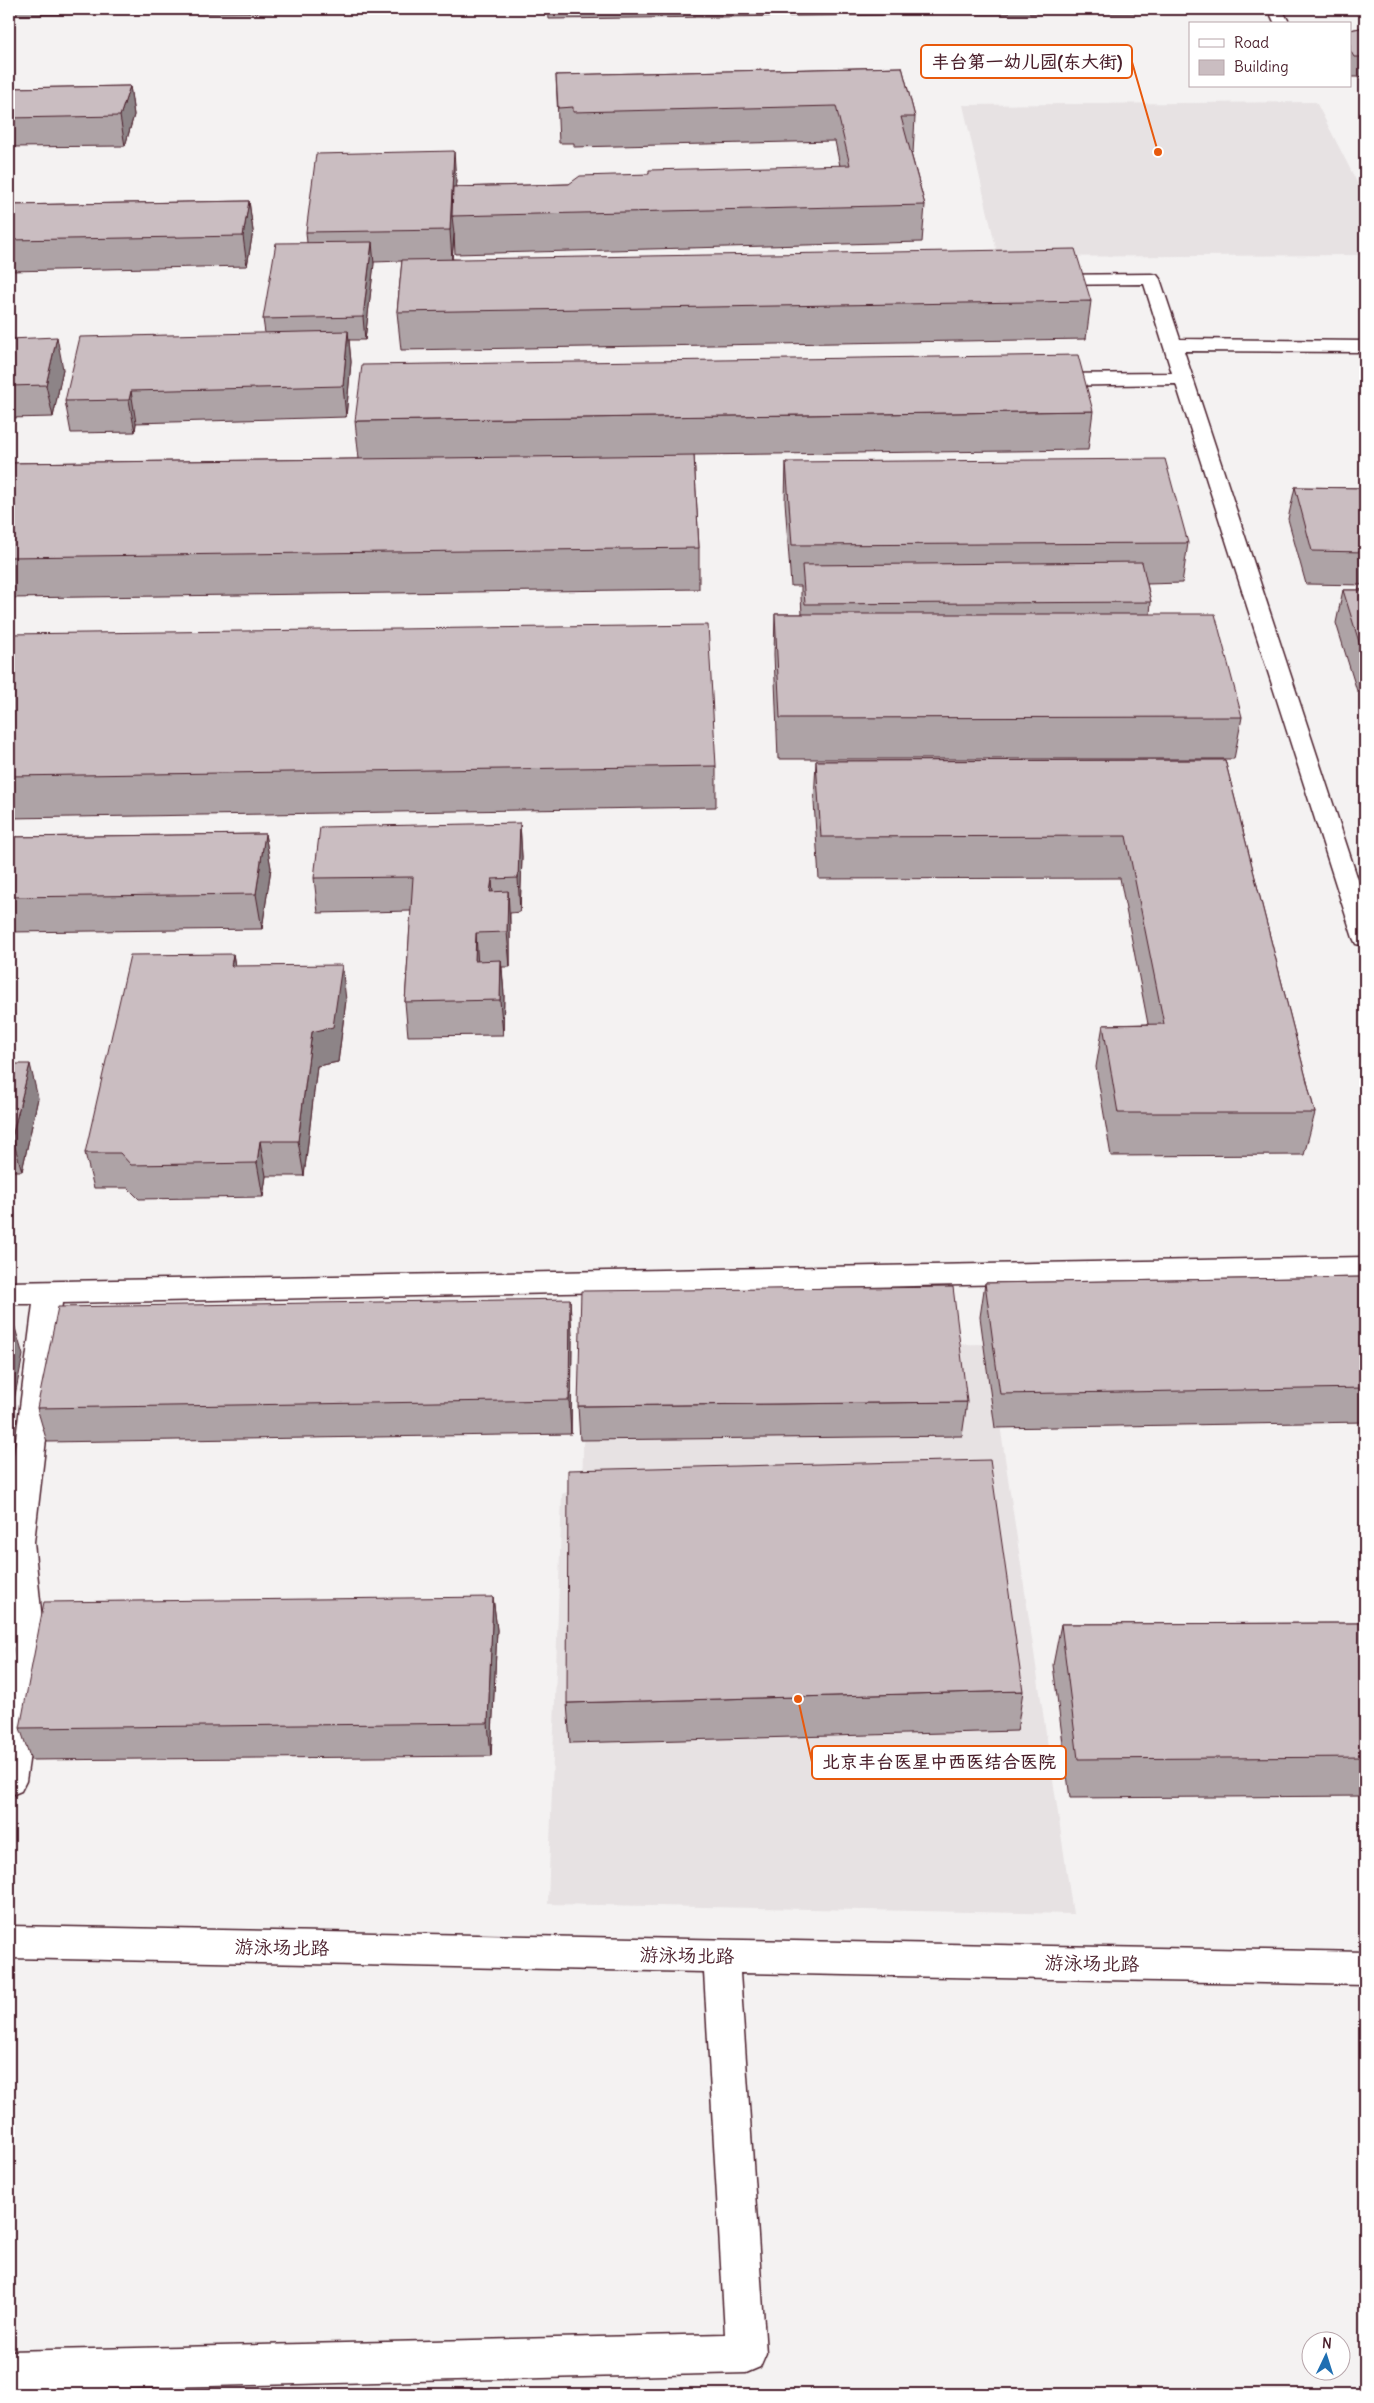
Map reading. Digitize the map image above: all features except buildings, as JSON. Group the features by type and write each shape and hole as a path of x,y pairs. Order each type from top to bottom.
{"street":[{"path":"1275,9 1282,22"},
{"path":"1031,280 1151,279 1365,938"},
{"path":"1172,345 1365,346"},
{"path":"1025,380 1183,378"},
{"path":"9,1293 1365,1267"},
{"path":"9,1781 29,1650 15,1577 49,1292"},
{"name":"游泳场北路","path":"9,1942 1365,1969"},
{"path":"9,2371 746,2353 721,1956"}],"shaded area":[{"path":"1316,102 1365,198 1365,255 998,257 963,105"},
{"path":"988,1344 1073,1914 548,1904 562,1494 582,1486 586,1350"}],"place":[{"name":"丰台第一幼儿园(东大街)","path":"1158,152"},
{"name":"北京丰台医星中西医结合医院","path":"798,1699"}]}
